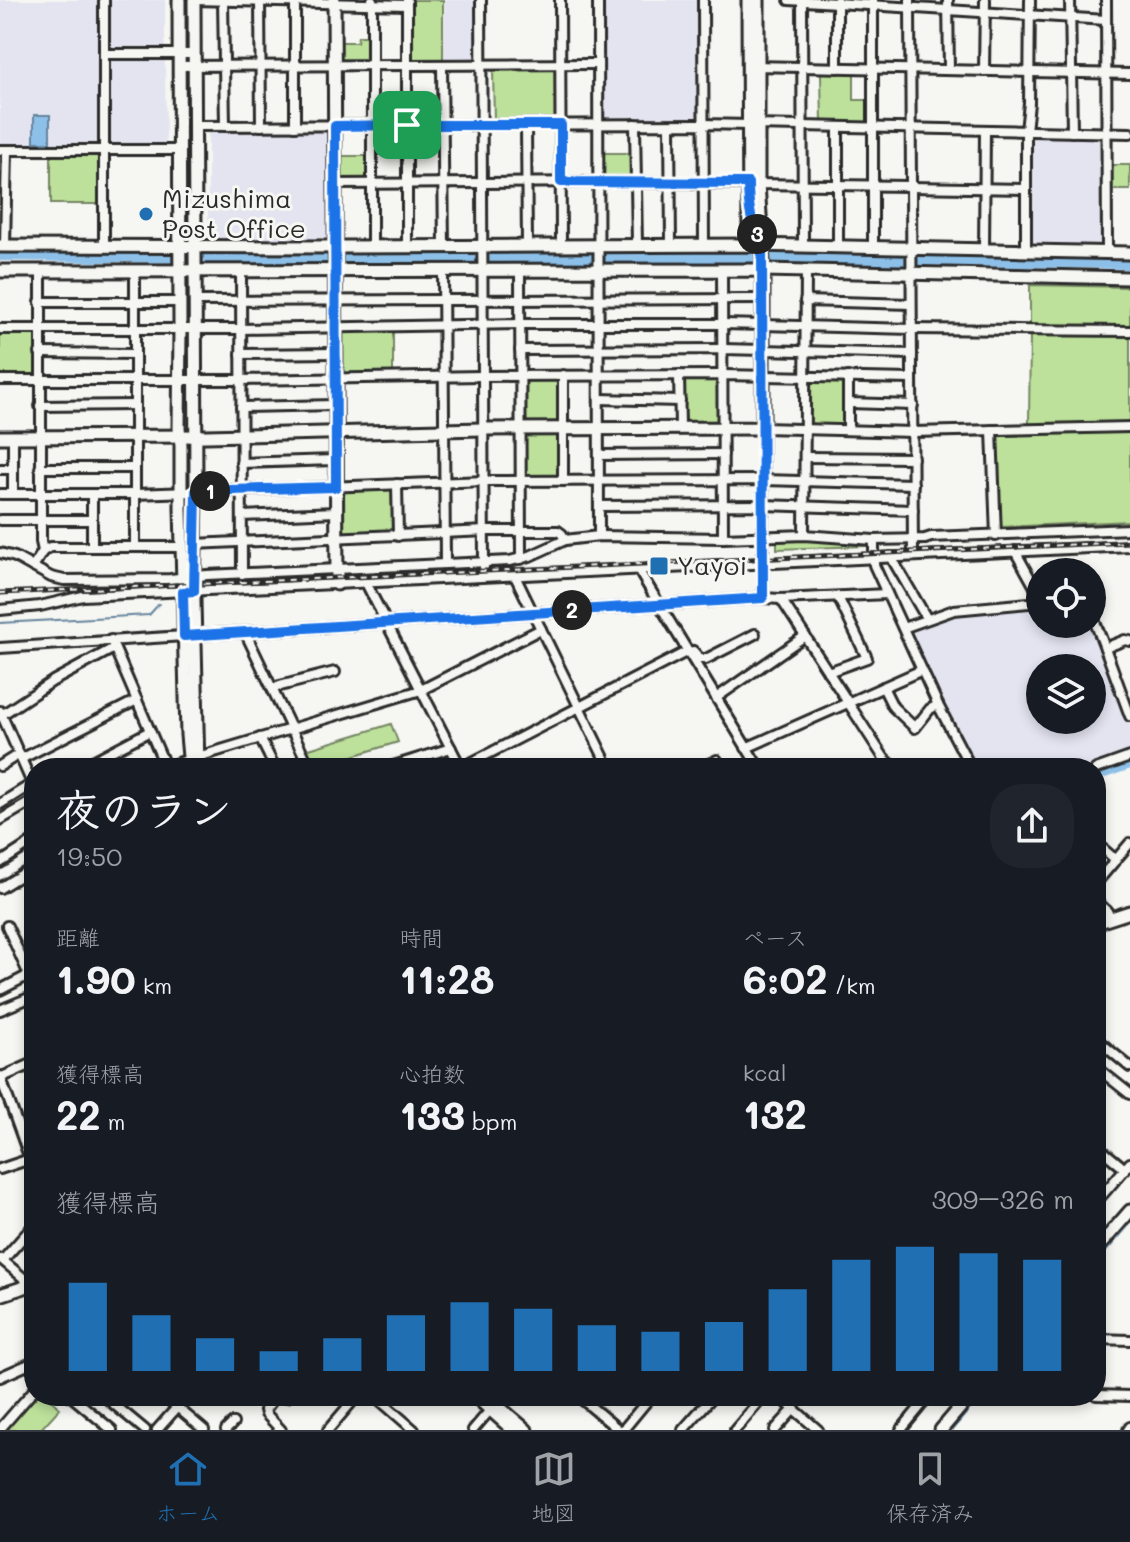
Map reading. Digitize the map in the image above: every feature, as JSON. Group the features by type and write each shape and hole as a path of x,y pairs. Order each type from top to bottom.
{"street":[{"path":"104,0 104,246"},
{"path":"179,0 178,380 181,492 188,546 193,758"},
{"path":"188,546 196,491 194,0 407,2 407,247"},
{"path":"481,0 484,576"},
{"path":"560,0 561,246"},
{"path":"598,0 599,536"},
{"path":"703,0 704,245"},
{"path":"748,0 753,66 753,183 763,257 763,598"},
{"path":"753,66 758,0"},
{"path":"789,0 910,4 948,10 1106,20"},
{"path":"802,0 803,246"},
{"path":"948,0 949,70"},
{"path":"984,71 985,0"},
{"path":"1026,251 1030,0"},
{"path":"1070,0 1072,132"},
{"path":"1106,0 1107,252"},
{"path":"223,1 225,126"},
{"path":"260,1 261,126"},
{"path":"295,2 295,126"},
{"path":"334,2 337,584"},
{"path":"372,2 372,247"},
{"path":"837,2 837,68"},
{"path":"873,3 873,247"},
{"path":"910,4 913,556"},
{"path":"104,54 194,60 224,66 598,64"},
{"path":"442,66 444,247"},
{"path":"753,66 1130,74"},
{"path":"194,126 635,124 1130,133"},
{"path":"635,124 637,245"},
{"path":"526,125 527,246"},
{"path":"670,125 671,245"},
{"path":"838,127 838,246"},
{"path":"984,250 985,130"},
{"path":"179,150 4,150 2,246 104,246 195,258 335,259 443,270 482,267 520,270 599,258 637,245 749,245 763,257 806,271 1130,278"},
{"path":"335,184 705,182 1026,189"},
{"path":"749,245 748,202 753,183"},
{"path":"748,202 763,257"},
{"path":"0,271 135,271 179,257 195,258 241,271 335,259 372,247 482,250 561,246 599,258 722,270 803,246 911,251 1130,253"},
{"path":"443,270 445,564"},
{"path":"520,270 521,559"},
{"path":"722,270 723,538"},
{"path":"41,271 40,468 43,551"},
{"path":"135,271 135,547"},
{"path":"241,271 242,574"},
{"path":"804,535 806,271"},
{"path":"195,301 763,299"},
{"path":"805,301 911,304"},
{"path":"40,302 180,302"},
{"path":"0,329 723,324 1130,331"},
{"path":"520,350 723,349 912,354"},
{"path":"40,353 135,354"},
{"path":"241,354 335,353"},
{"path":"0,380 520,375 763,375 912,379"},
{"path":"563,375 563,481"},
{"path":"679,375 680,427"},
{"path":"848,377 848,430"},
{"path":"599,399 680,401"},
{"path":"848,403 913,405"},
{"path":"40,406 135,405"},
{"path":"241,407 335,405"},
{"path":"0,437 680,427 913,432 1130,427"},
{"path":"992,430 996,536"},
{"path":"13,437 13,494"},
{"path":"599,455 723,454"},
{"path":"805,457 913,458"},
{"path":"241,463 335,460"},
{"path":"40,468 135,468"},
{"path":"0,469 13,469"},
{"path":"0,494 135,494 482,481 763,480 913,484"},
{"path":"397,484 398,536"},
{"path":"92,494 92,547"},
{"path":"599,506 763,505 913,510"},
{"path":"242,516 336,512"},
{"path":"0,520 92,520"},
{"path":"0,553 15,557 51,577 77,581 484,563 521,559 565,540 599,536 723,538 804,535 874,540 1130,529"},
{"path":"33,567 43,551 50,547 188,546 520,531 558,531 565,540"},
{"path":"874,540 874,565 966,758"},
{"path":"0,610 40,606 83,596 1130,546"},
{"path":"1015,551 1026,572"},
{"path":"891,557 927,619"},
{"path":"639,571 752,758"},
{"path":"514,574 604,758"},
{"path":"366,583 456,758"},
{"path":"0,648 113,644 533,612 887,594"},
{"path":"828,672 867,658 838,597"},
{"path":"781,599 884,758"},
{"path":"903,628 954,610 1026,601"},
{"path":"206,758 291,728 421,690 541,629"},
{"path":"245,632 305,758"},
{"path":"480,758 688,652 693,651 700,659 706,659 755,634"},
{"path":"716,698 805,636"},
{"path":"1101,638 1129,713"},
{"path":"1105,648 1130,641"},
{"path":"113,644 160,758"},
{"path":"24,766 1,714 113,644"},
{"path":"746,748 922,670"},
{"path":"272,688 335,672"},
{"path":"1121,693 1130,682"},
{"path":"883,687 893,707 915,728 930,709 938,705"},
{"path":"0,766 137,700"},
{"path":"99,758 150,731"},
{"path":"260,738 270,758"},
{"path":"419,758 451,748"},
{"path":"1106,767 1128,762"},
{"path":"0,804 24,791"},
{"path":"0,820 24,806"},
{"path":"1106,872 1130,843"},
{"path":"0,863 24,847"},
{"path":"1106,852 1116,860"},
{"path":"0,888 24,873"},
{"path":"1106,910 1110,918"},
{"path":"1106,919 1130,912"},
{"path":"7,926 24,964"},
{"path":"0,990 24,978"},
{"path":"0,1010 24,1000"},
{"path":"1106,1047 1130,1067"},
{"path":"24,1067 0,1077 24,1138"},
{"path":"1106,1075 1130,1094"},
{"path":"1106,1152 1128,1166 1106,1192"},
{"path":"0,1169 24,1159"},
{"path":"1106,1239 1130,1211"},
{"path":"24,1235 1,1259 24,1278"},
{"path":"0,1295 24,1288"},
{"path":"1106,1339 1130,1340"},
{"path":"0,1377 24,1366"},
{"path":"1106,1395 1130,1396"},
{"path":"0,1429 24,1401"},
{"path":"83,1406 112,1430"},
{"path":"116,1406 145,1430"},
{"path":"268,1406 266,1414 281,1430"},
{"path":"328,1430 348,1406"},
{"path":"386,1406 414,1430"},
{"path":"473,1430 490,1406"},
{"path":"496,1406 513,1430"},
{"path":"498,1406 526,1430"},
{"path":"591,1406 622,1430 642,1406"},
{"path":"683,1430 704,1406"},
{"path":"735,1430 755,1406"},
{"path":"901,1430 921,1406"},
{"path":"941,1430 961,1406"},
{"path":"157,1430 177,1407 204,1430"},
{"path":"775,1430 791,1407 818,1430"}],"shaded area":[{"path":"0,0 101,0 101,144 96,147 0,147"},
{"path":"106,0 165,0 165,50 111,50 107,45"},
{"path":"445,0 476,0 477,57 474,61 444,61"},
{"path":"602,0 700,0 701,122 605,122"},
{"path":"165,58 166,146 112,147 107,142 107,62 110,59"},
{"path":"329,128 330,234 325,239 215,239 208,231 208,129"},
{"path":"1029,133 1101,135 1105,138 1105,243 1032,242"},
{"path":"1026,606 1026,638 1099,638 1105,654 1026,654 1026,734 1106,734 1106,657 1130,720 1130,754 1106,763 1106,758 970,758 908,629 948,613"}],"green space":[{"path":"410,0 443,0 443,61 410,60"},
{"path":"358,36 370,36 369,61 343,61 339,56 339,42 357,42"},
{"path":"493,69 558,69 559,123 494,123"},
{"path":"188,71 188,233 185,232"},
{"path":"821,72 854,72 854,100 870,100 870,125 822,125"},
{"path":"51,152 99,152 102,156 102,204 51,204"},
{"path":"603,153 634,153 634,180 603,179"},
{"path":"339,156 370,156 370,182 339,182"},
{"path":"1109,165 1130,165 1130,190 1109,190"},
{"path":"1030,285 1130,287 1130,328 1030,327"},
{"path":"340,328 393,329 393,374 340,375"},
{"path":"0,331 36,331 36,377 0,376"},
{"path":"1030,334 1130,335 1130,423 1029,424"},
{"path":"561,378 560,424 523,423 523,379"},
{"path":"682,378 721,378 719,423 682,423"},
{"path":"807,379 846,380 845,425 807,424"},
{"path":"1130,430 1130,521 1000,527 996,433"},
{"path":"560,433 561,477 523,477 522,434"},
{"path":"395,487 394,532 340,534 341,489"},
{"path":"803,538 868,544 777,549 777,539"},
{"path":"391,724 398,742 346,758 310,758 306,750"},
{"path":"25,1406 60,1408 40,1430 2,1430"}],"water":[{"path":"34,115 50,115 50,142 34,142"}],"waterway":[{"path":"0,254 771,256 1130,262"},
{"path":"0,260 177,259"},
{"path":"199,259 329,260"},
{"path":"487,261 597,260"},
{"path":"603,260 757,260"},
{"path":"767,260 909,263"},
{"path":"339,261 481,261"},
{"path":"915,263 1130,266"},
{"path":"0,623 149,615 159,604"},
{"path":"1106,770 1130,762"},
{"path":"1106,1199 1130,1171"},
{"path":"1106,1252 1130,1224"},
{"path":"906,1430 927,1406"},
{"path":"952,1430 972,1406"},
{"path":"323,1430 335,1415"}],"railway":[{"path":"0,593 1130,542"}],"place":[{"name":"Mizushima Post Office","path":"146,214"},
{"name":"Yayoi","path":"659,566"}],"route":[{"path":"407,125 561,125 561,182 748,183 748,202 762,245 763,598 184,636 183,592 194,591 196,491 336,487 335,126 407,125"}]}
